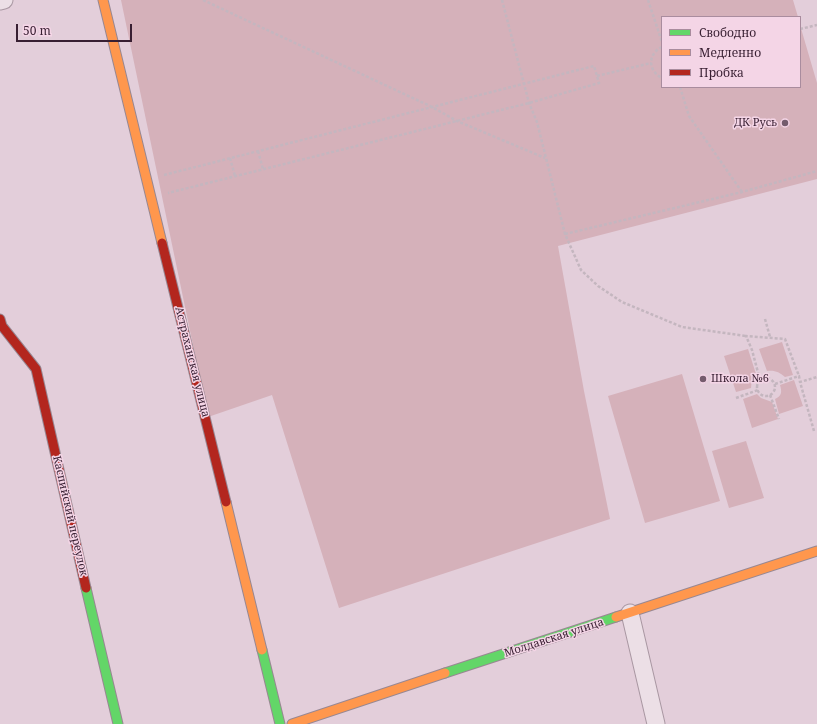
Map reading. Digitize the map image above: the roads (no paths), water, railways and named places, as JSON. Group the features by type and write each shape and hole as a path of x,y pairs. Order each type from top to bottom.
{"street":[{"path":"0,1 4,0"},
{"name":"Астраханская улица","path":"103,0 280,724"},
{"name":"Каспийский переулок","path":"0,319 2,326 36,369 118,724"},
{"name":"Молдавская улица","path":"292,724 817,551"},
{"path":"630,613 656,724"}],"place":[{"name":"ДК Русь","path":"785,123"},
{"name":"Школа №6","path":"703,379"}]}
